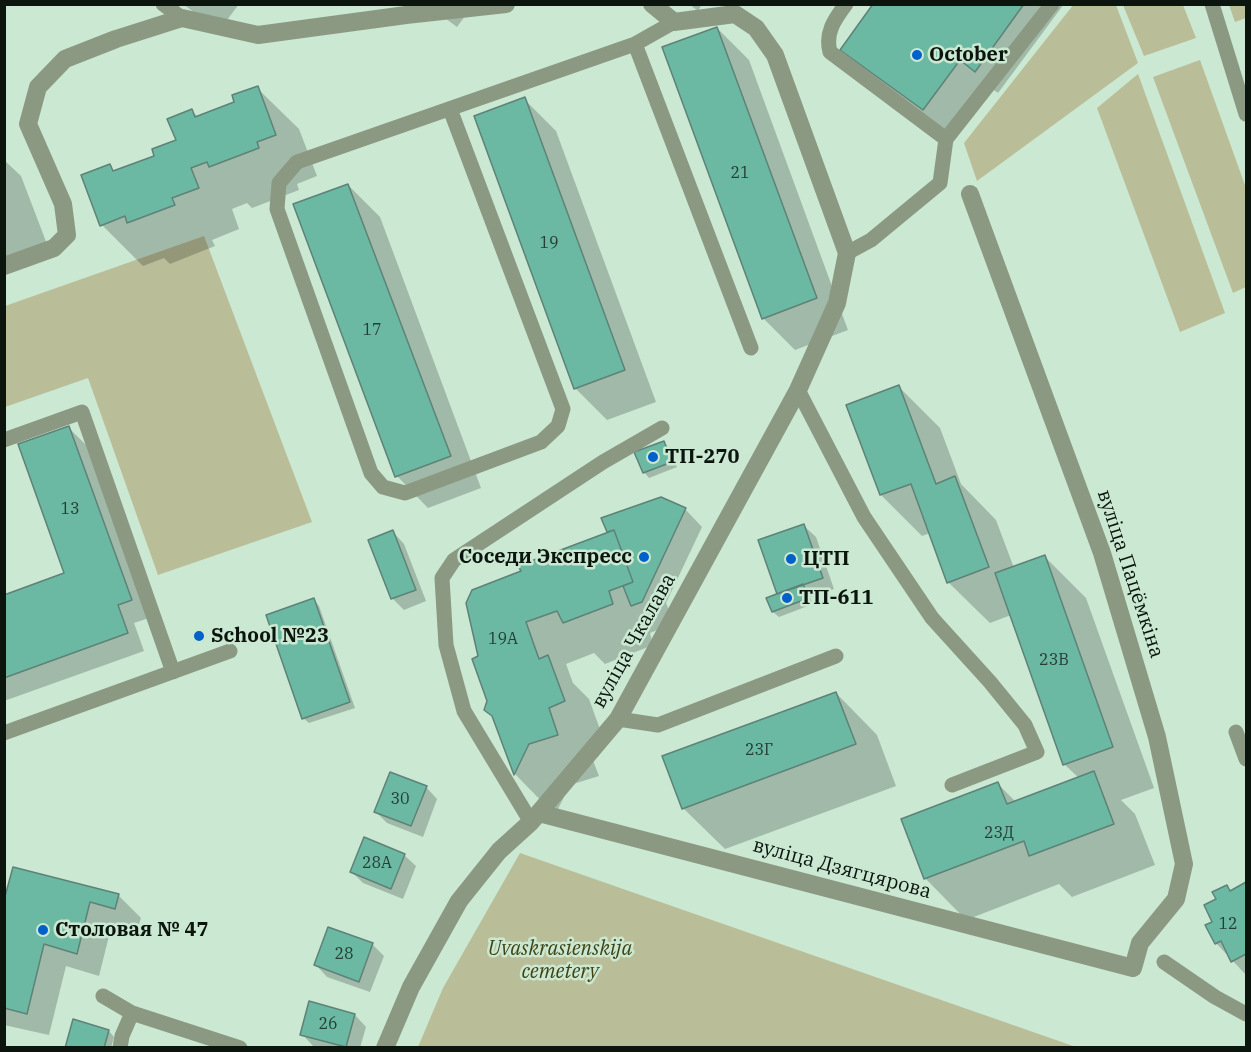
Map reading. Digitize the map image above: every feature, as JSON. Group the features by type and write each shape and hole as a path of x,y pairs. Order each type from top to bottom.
{"street":[{"path":"4,266 54,248 67,235 63,204 28,124 38,87 65,59 96,46 182,18 258,35 400,10 506,4"},
{"path":"652,4 674,22 735,9 756,28 775,55 847,252"},
{"name":"вуліца Пацёмкіна","path":"969,194 1102,553 1157,737 1184,864 1176,898 1140,943 1133,968"},
{"name":"вуліца Чкалава","path":"385,1047 411,987 459,901 499,851 535,818 618,719 798,390 837,303 847,252"},
{"name":"вуліца Дзягцярова","path":"535,818 1133,968"}],"lane":[{"path":"164,4 182,18"},
{"path":"846,4 834,20 827,39 830,52 946,139"},
{"path":"847,252 871,240 940,183 946,139 1052,4"},
{"path":"1212,4 1246,114"},
{"path":"450,109 563,409 558,426 541,442 405,493 383,487 371,473 278,209 279,183 297,162 635,44 674,22"},
{"path":"635,44 751,348"},
{"path":"798,390 864,517 932,618 1025,725 1037,752 952,785"},
{"path":"4,440 82,412 173,672"},
{"path":"535,818 464,711 446,645 442,578 453,560 603,462 662,428"},
{"path":"4,733 230,651"},
{"path":"618,719 658,725 836,656"},
{"path":"1236,732 1246,759"},
{"path":"1164,962 1215,997 1246,1014"},
{"path":"103,996 132,1013 240,1047"},
{"path":"120,1047 132,1013"}],"green space":[{"path":"1074,4 1116,5 1138,63 977,181 964,143"},
{"path":"1123,5 1183,5 1196,38 1144,56"},
{"path":"1229,5 1246,5 1246,18 1235,22"},
{"path":"1200,60 1246,188 1246,287 1233,293 1153,77"},
{"path":"1138,74 1225,313 1180,332 1097,108"},
{"path":"204,236 312,522 158,575 88,378 5,407 5,306"},
{"name":"Uvaskrasienskija cemetery","path":"520,853 1076,1047 418,1047 443,988"}],"building":[{"name":"October","path":"873,4 1024,4 975,72 960,60 923,110 840,50"},
{"path":"717,27 817,298 762,319 662,47"},
{"path":"258,86 276,135 257,142 259,148 209,167 207,162 191,168 199,188 172,198 175,205 127,223 125,216 100,226 81,175 110,164 113,171 154,156 152,149 176,140 167,119 192,109 195,117 234,102 232,95"},
{"path":"525,97 625,370 574,389 474,116"},
{"path":"348,184 451,456 395,477 293,204"},
{"path":"899,385 936,484 955,476 989,567 947,583 911,484 880,495 846,405"},
{"path":"69,426 132,600 118,605 128,633 4,678 4,595 64,573 18,444"},
{"name":"ТП-270","path":"664,441 672,462 643,473 634,452"},
{"name":"Соседи Экспресс","path":"661,497 686,508 642,602 631,606 623,586 633,582 614,530 607,532 601,518"},
{"name":"ЦТП","path":"804,524 823,578 777,594 758,540"},
{"path":"393,530 416,590 391,599 368,540"},
{"path":"614,530 633,582 609,591 613,604 563,623 557,611 526,622 539,659 548,655 565,701 549,708 558,735 529,744 514,775 492,716 484,710 487,701 472,659 478,656 466,603 472,590 521,571 518,566"},
{"path":"1045,555 1113,747 1063,765 995,573"},
{"name":"ТП-611","path":"803,584 809,598 772,612 766,598"},
{"path":"314,598 350,702 302,719 266,615"},
{"path":"836,692 856,744 682,809 662,756"},
{"path":"1094,771 1114,824 1029,856 1024,841 924,879 901,819 998,782 1007,804"},
{"path":"390,772 427,786 411,826 374,812"},
{"path":"364,837 405,854 391,889 350,872"},
{"name":"Столовая № 47","path":"13,867 119,894 115,909 90,902 77,954 44,944 27,1014 4,1008 4,900"},
{"path":"1246,882 1246,954 1231,962 1221,941 1215,944 1205,925 1212,922 1204,905 1216,899 1212,892 1227,885 1230,891"},
{"path":"328,927 373,943 359,982 314,965"},
{"path":"309,1001 355,1014 346,1047 300,1035"},
{"path":"73,1019 109,1030 104,1048 65,1048"}],"place":[{"name":"October","path":"917,55"},
{"name":"ТП-270","path":"653,457"},
{"name":"Соседи Экспресс","path":"644,557"},
{"name":"ЦТП","path":"791,559"},
{"name":"ТП-611","path":"787,598"},
{"name":"School №23","path":"199,636"},
{"name":"Столовая № 47","path":"43,930"}]}
